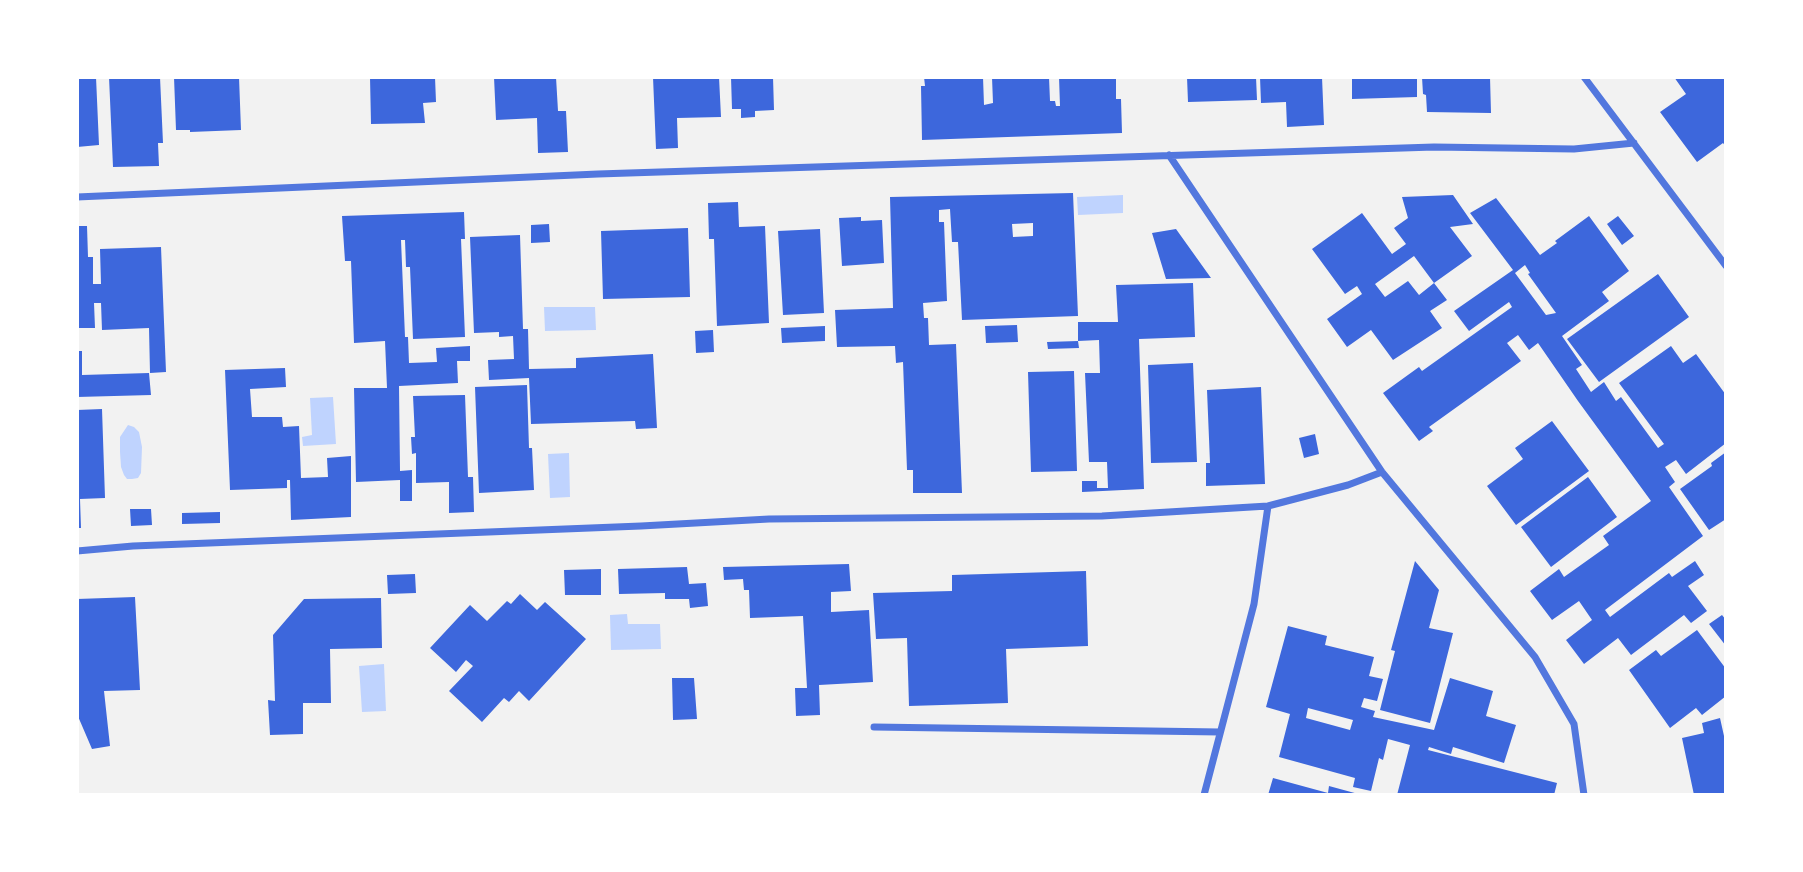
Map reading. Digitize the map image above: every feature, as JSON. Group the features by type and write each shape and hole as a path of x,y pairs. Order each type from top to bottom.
{"street":[{"path":"1584,77 1726,266"},
{"path":"77,197 598,174 1434,147 1574,149 1634,144"},
{"path":"1169,155 1382,472 1535,657 1574,724 1584,795"},
{"path":"77,551 133,546 769,519 1102,516 1268,506 1348,485 1382,472"},
{"path":"1204,795 1254,604 1268,506"},
{"path":"874,727 1220,732"}],"water":[{"path":"1123,195 1123,213 1078,215 1077,197"},
{"path":"544,307 595,307 596,330 545,331"},
{"path":"333,397 336,444 303,446 302,437 312,435 310,398"},
{"path":"128,425 139,432 142,447 141,473 138,478 132,479 127,479 121,467 120,437"},
{"path":"569,453 570,497 550,498 548,454"},
{"path":"627,614 628,624 660,624 661,649 611,650 610,615"},
{"path":"384,664 386,711 362,712 359,666"}],"building":[{"path":"77,77 96,77 99,145 77,147"},
{"path":"109,77 160,77 163,143 158,143 159,166 113,167"},
{"path":"174,77 239,77 241,130 176,130"},
{"path":"370,77 435,77 436,102 423,103 425,123 371,124"},
{"path":"494,77 556,77 558,111 566,111 568,152 538,153 537,118 496,120"},
{"path":"653,77 719,77 721,117 677,118 678,148 656,149"},
{"path":"731,77 773,77 774,110 755,111 755,117 741,118 741,109 732,109"},
{"path":"924,77 983,77 984,105 993,103 992,77 1049,77 1050,101 1055,101 1056,106 1060,106 1059,77 1116,77 1116,99 1121,99 1122,133 922,140 921,86 925,86"},
{"path":"1187,77 1256,77 1257,100 1188,102"},
{"path":"1260,77 1322,77 1324,125 1287,127 1286,102 1261,103"},
{"path":"1352,77 1417,77 1417,97 1352,99"},
{"path":"1422,77 1490,77 1491,113 1427,112"},
{"path":"1674,77 1726,77 1726,147 1723,143 1697,162 1660,112 1686,94"},
{"path":"1073,193 1078,316 962,320 958,242 952,242 950,209 939,210 939,222 944,222 947,301 923,303 924,318 928,318 929,345 956,344 962,493 913,493 913,470 907,470 903,362 896,363 895,346 837,347 835,310 893,308 890,197","holes":["1033,223 1033,236 1013,237 1012,224"]},
{"path":"1453,195 1473,224 1450,227 1472,256 1434,283 1447,300 1430,311 1442,328 1393,360 1371,330 1347,347 1327,319 1362,294 1357,286 1345,294 1312,249 1362,213 1392,254 1406,244 1394,228 1408,218 1402,197","holes":["1414,256 1434,283 1419,295 1408,281 1385,297 1375,284"]},
{"path":"1496,198 1540,255 1589,216 1629,271 1602,292 1609,301 1562,336 1582,365 1576,369 1591,392 1604,382 1616,401 1621,397 1658,448 1664,444 1619,383 1671,346 1683,363 1696,354 1726,395 1726,443 1686,474 1676,460 1665,467 1675,482 1669,487 1703,536 1605,610 1610,617 1669,573 1672,577 1695,561 1704,575 1688,586 1707,611 1691,623 1684,615 1631,655 1618,638 1584,664 1566,640 1592,620 1579,601 1552,620 1530,591 1559,569 1564,577 1609,545 1603,536 1651,501 1538,343 1529,350 1518,335 1507,343 1521,361 1429,427 1433,431 1419,441 1383,393 1419,367 1422,371 1512,307 1509,302 1469,331 1454,311 1513,270 1470,213","holes":["1525,265 1530,273 1528,274 1556,313 1546,315 1515,273"]},
{"path":"738,202 739,227 765,226 769,323 717,326 714,239 709,239 708,203"},
{"path":"464,212 465,239 461,239 465,337 413,339 410,267 406,267 405,240 401,240 405,337 408,337 409,363 437,362 436,348 470,346 470,361 457,361 458,383 399,386 400,471 412,470 412,501 400,501 400,480 356,482 354,388 387,388 385,341 354,343 351,261 345,261 342,216"},
{"path":"1618,216 1634,236 1622,245 1607,224"},
{"path":"861,217 861,221 882,220 884,263 842,266 839,218"},
{"path":"549,224 550,242 531,243 531,225"},
{"path":"77,226 87,226 88,257 93,257 93,284 101,284 100,249 161,247 166,372 150,373 149,328 102,330 101,303 94,303 95,328 77,328"},
{"path":"688,228 690,297 603,299 601,231"},
{"path":"820,229 824,313 783,315 778,231"},
{"path":"1176,229 1211,278 1166,279 1152,233"},
{"path":"520,235 523,329 528,329 529,369 576,368 576,358 653,354 657,428 636,429 635,421 531,424 529,378 489,380 488,360 514,359 513,336 499,337 499,332 474,333 470,237"},
{"path":"1658,274 1689,317 1599,382 1567,339"},
{"path":"1193,283 1195,337 1139,339 1144,489 1082,492 1082,481 1097,481 1097,488 1108,488 1107,462 1089,462 1085,373 1100,373 1099,340 1078,341 1078,322 1118,322 1116,285"},
{"path":"1017,325 1018,342 986,343 985,326"},
{"path":"825,326 825,341 782,343 781,328"},
{"path":"713,330 714,352 696,353 695,331"},
{"path":"1078,341 1079,348 1048,349 1047,342"},
{"path":"77,351 82,351 82,375 149,373 151,395 77,397"},
{"path":"1193,363 1197,462 1151,463 1148,365"},
{"path":"285,368 286,387 250,389 252,417 282,417 283,427 299,426 301,478 328,477 327,458 351,456 351,517 291,520 290,480 287,480 287,488 230,490 225,370"},
{"path":"1074,371 1077,471 1031,472 1028,372"},
{"path":"527,385 529,448 532,448 534,490 479,493 475,387"},
{"path":"1261,387 1265,484 1206,486 1206,463 1210,463 1207,390"},
{"path":"465,395 468,477 473,477 474,512 449,513 449,482 416,483 416,453 412,454 411,437 415,437 413,396"},
{"path":"102,409 105,498 80,499 81,528 77,528 77,410"},
{"path":"1552,421 1589,471 1516,525 1487,486 1523,459 1515,448"},
{"path":"1315,434 1319,454 1304,458 1299,438"},
{"path":"1726,452 1726,519 1709,530 1680,489 1712,466 1711,463"},
{"path":"1588,477 1617,517 1551,567 1521,527"},
{"path":"130,509 151,509 152,525 131,526"},
{"path":"220,512 220,523 182,524 182,513"},
{"path":"1415,561 1439,590 1429,628 1453,633 1430,723 1380,710 1395,651 1391,650"},
{"path":"849,564 851,591 831,592 831,612 869,610 873,682 819,685 820,715 796,716 795,688 807,688 803,616 750,618 749,590 744,590 743,579 724,580 723,567"},
{"path":"687,567 689,584 706,583 708,606 690,608 689,599 665,599 665,593 619,594 618,569"},
{"path":"601,569 601,595 565,595 564,570"},
{"path":"1086,571 1088,646 1006,649 1008,703 909,706 907,638 876,639 873,593 952,591 952,575"},
{"path":"415,574 416,593 388,594 387,575"},
{"path":"520,594 537,610 545,602 586,639 529,701 519,691 509,702 504,698 482,722 449,691 473,666 466,660 456,672 430,648 470,605 487,621 507,601 511,604"},
{"path":"135,597 140,690 104,691 110,746 92,749 77,714 77,599"},
{"path":"381,598 382,648 330,649 331,703 303,703 303,734 270,735 268,700 275,701 273,635 304,599"},
{"path":"1722,615 1726,620 1726,646 1709,624"},
{"path":"1288,626 1327,636 1325,645 1374,657 1369,676 1383,679 1377,701 1364,698 1361,707 1375,711 1373,717 1434,730 1450,678 1493,691 1486,716 1516,725 1504,763 1453,747 1451,754 1429,747 1428,750 1557,783 1554,795 1397,795 1410,745 1388,739 1383,760 1379,758 1371,791 1353,787 1355,778 1279,757 1290,714 1266,707","holes":["1308,708 1353,720 1350,730 1306,718"]},
{"path":"1697,630 1726,669 1726,696 1702,715 1696,708 1670,728 1629,670 1656,650 1661,656"},
{"path":"672,678 694,678 697,719 673,720"},
{"path":"1720,718 1726,745 1726,794 1694,795 1682,738 1704,733 1702,723"},
{"path":"1273,778 1328,793 1329,786 1362,795 1268,795"}]}
